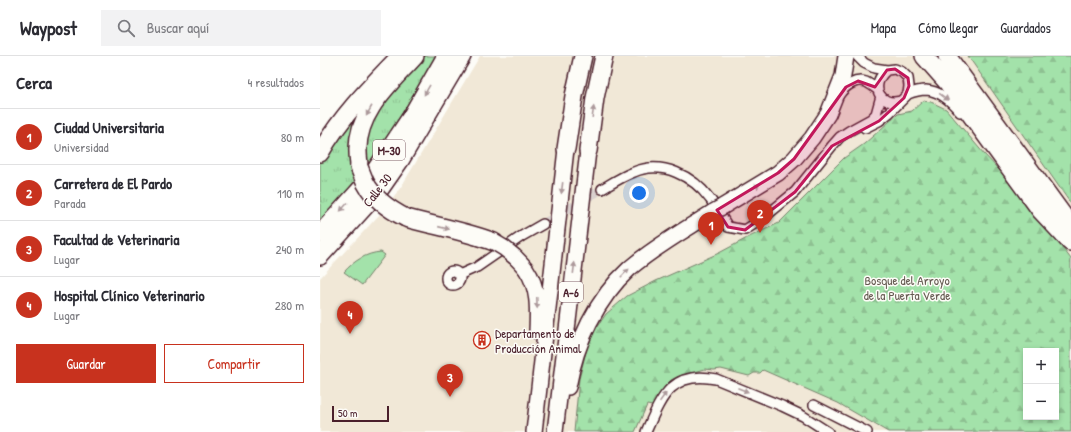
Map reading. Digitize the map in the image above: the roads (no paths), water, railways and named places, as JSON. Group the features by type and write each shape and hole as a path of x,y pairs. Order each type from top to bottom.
{"highway":[{"path":"320,152 338,125 357,101 400,56"},
{"path":"415,56 373,104 363,121 357,151 359,167 366,184 374,194 393,211 406,218 476,235 494,242 515,257 526,269 537,294 538,306 537,411"},
{"name":"Calle 30","path":"320,234 369,180 412,117 446,56"},
{"name":"Calle 30","path":"320,256 378,192 401,159 462,56"},
{"path":"401,159 413,150 472,56"},
{"name":"A-6","path":"534,432 566,149 574,96 583,56"},
{"name":"A-6","path":"555,432 588,151 595,98 604,56"},
{"path":"563,432 568,387 574,361 587,328 601,304 621,278 640,260 664,242 778,173 794,159 812,138 828,114 843,76 846,56"},
{"path":"924,56 947,82 1041,211 1070,242"},
{"path":"933,56 964,95 1070,242"},
{"path":"947,56 1071,225"},
{"path":"960,56 1056,199 1071,225"}],"street":[{"path":"857,56 864,63 874,68 887,70 895,69 902,72 908,78 910,86 908,94"},
{"path":"602,189 638,170 654,167 666,169 689,178 698,185 710,199 728,227 745,230 762,219 796,192 840,137 871,119 876,114 879,92 878,81 881,75 887,70"},
{"path":"828,114 842,91 852,83 858,81 865,82 879,92 884,99 892,102 900,101"},
{"path":"832,146 879,121 908,94 925,90 933,91 940,94 957,109 982,142 1018,179"},
{"path":"459,275 477,268 522,236 543,224"},
{"path":"646,432 666,392 684,380 698,377 716,379 782,406 803,416 828,432"},
{"path":"814,404 866,432"}],"tunnel":[{"path":"543,224 602,189"}],"place":[{"name":"Carretera de El Pardo","path":"760,233"},
{"name":"Ciudad Universitaria","path":"711,245"},
{"name":"Hospital Clínico Veterinario","path":"350,334"},
{"name":"Departamento de Producción Animal","path":"482,340"},
{"name":"Facultad de Veterinaria","path":"450,397"}],"park label":[{"name":"Bosque del Arroyo de la Puerta Verde","path":"907,288"}]}
